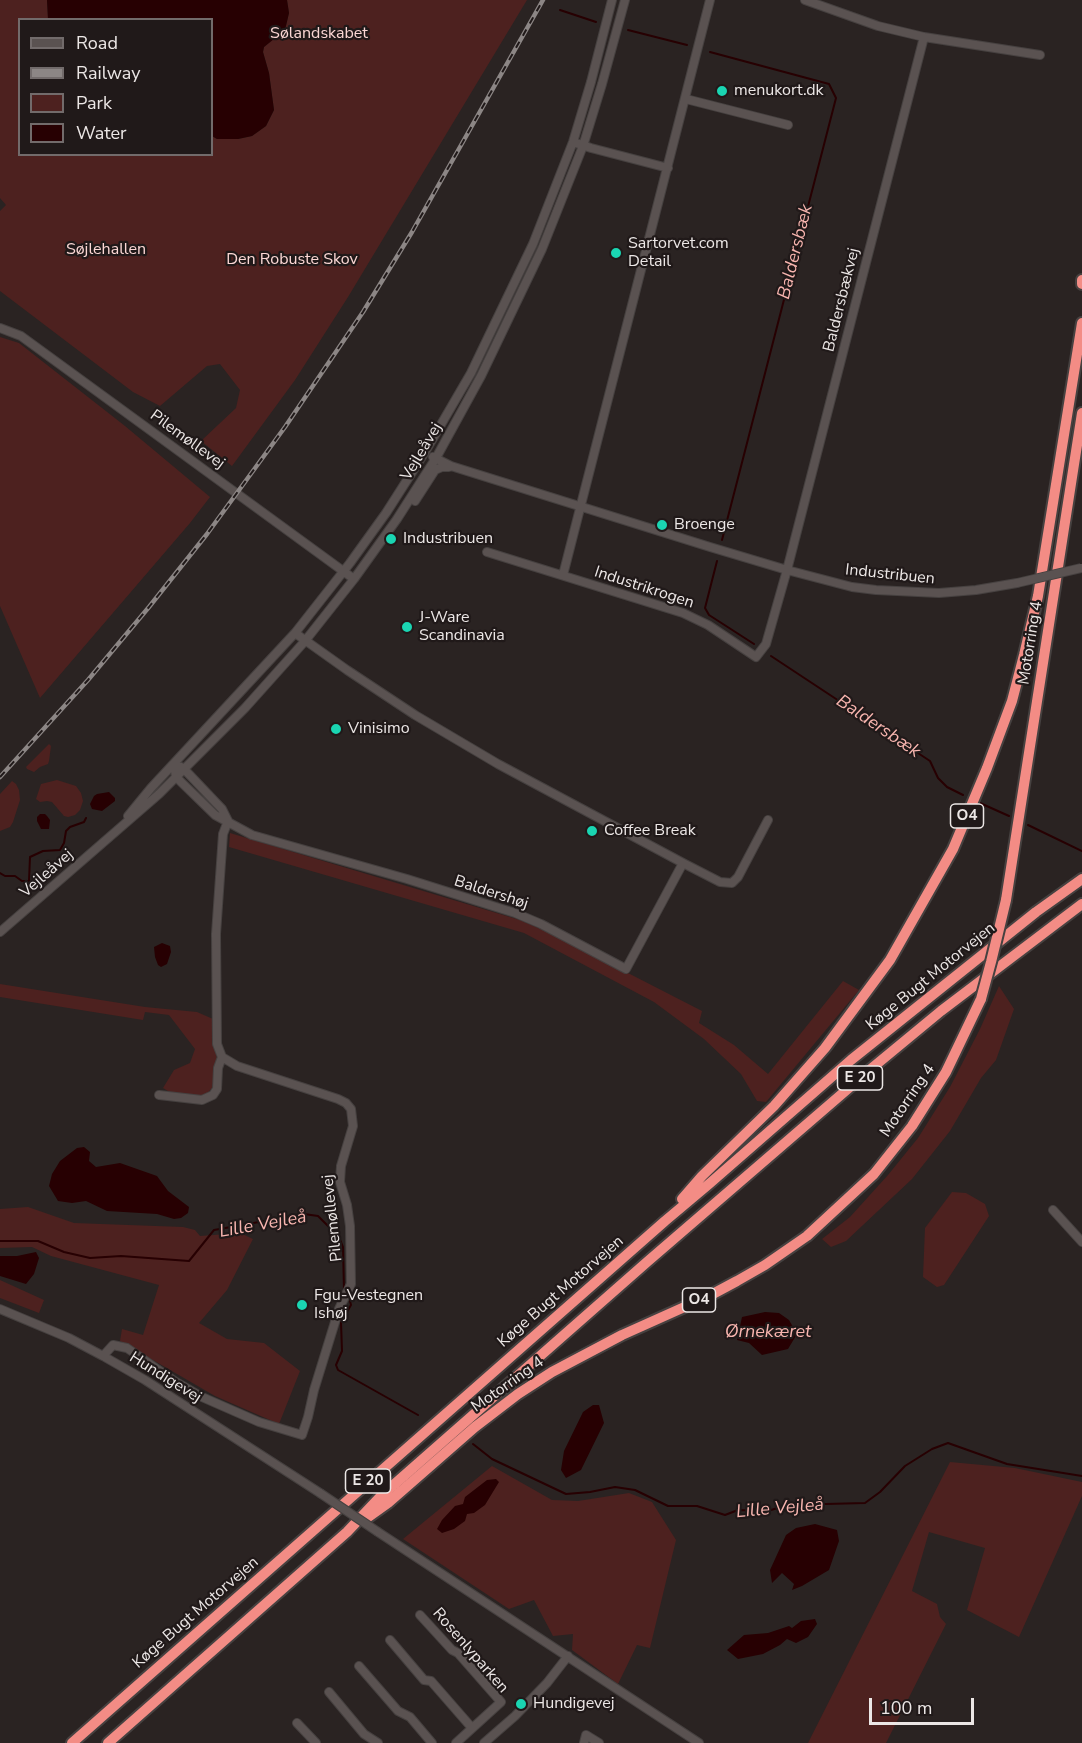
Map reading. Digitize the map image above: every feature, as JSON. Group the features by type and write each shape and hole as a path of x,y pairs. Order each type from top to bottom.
{"highway":[{"name":"Motorring 4","path":"665,1221 702,1176 774,1106 825,1048 890,960 953,849 1012,700 1024,655 1038,596 1082,322"},
{"name":"Motorring 4","path":"347,1532 388,1503 475,1427 543,1377 612,1340 709,1296 765,1265 807,1236 874,1174 912,1126 946,1072 981,999 991,963 1006,900 1082,413"},
{"name":"Køge Bugt Motorvejen","path":"72,1743 851,1060 1036,912 1082,879"},
{"name":"Køge Bugt Motorvejen","path":"108,1743 347,1532 382,1495 872,1068 941,1011 1082,904"}],"street":[{"name":"Vejleåvej","path":"112,836 151,788 295,633 386,513 425,452 471,373 533,244 573,142 612,0"},
{"name":"Vejleåvej","path":"0,932 112,836 176,777 245,708 305,641 397,519 435,458 481,376 542,249 583,146 625,0"},
{"path":"564,576 710,0"},
{"path":"805,0 878,26 924,37 1040,55"},
{"name":"Baldersbækvej","path":"787,570 924,37"},
{"path":"686,99 788,125"},
{"path":"573,142 668,168"},
{"name":"Pilemøllevej","path":"0,328 21,336 354,579"},
{"name":"Industribuen","path":"425,452 451,466 787,570 852,586 939,593 1017,583 1081,568"},
{"path":"397,519 410,508 435,470 451,466"},
{"name":"Industrikrogen","path":"488,552 683,613 708,625 756,657 766,644 787,570"},
{"path":"295,633 424,720 507,769 720,882 732,883 738,877 768,820"},
{"path":"174,764 176,777"},
{"name":"Baldershøj","path":"174,764 184,769 222,809 228,821"},
{"name":"Baldershøj","path":"176,777 215,815 252,835 407,879 515,913 541,924 626,969 683,863"},
{"path":"159,1095 202,1100 213,1095 217,1089 218,1068 222,1057 218,1044 216,934 223,834 228,821"},
{"name":"Pilemøllevej","path":"103,1356 113,1345 127,1348 202,1397 259,1422 302,1435 343,1299 351,1284 350,1226 340,1182 341,1166 353,1126 351,1109 338,1099 237,1066 222,1057"},
{"path":"1053,1209 1082,1242"},
{"name":"Hundigevej","path":"0,1309 69,1338 145,1380 699,1743"},
{"name":"Rosenlyparken","path":"420,1615 452,1650 458,1653 501,1702 456,1743"},
{"path":"390,1640 424,1680 431,1681 472,1728"},
{"path":"484,1743 515,1716 547,1683 568,1656"},
{"path":"359,1666 398,1711 410,1717 432,1743"},
{"path":"329,1692 364,1734 378,1743"},
{"path":"297,1723 316,1743"},
{"path":"584,1743 586,1735 599,1743"}],"green space":[{"path":"0,0 47,0 48,18 18,18 18,156 213,156 213,137 217,139 238,139 252,136 266,126 274,110 269,73 263,52 264,47 285,30 289,13 287,0 527,0 348,297 295,380 232,466 201,441 236,408 240,390 220,364 207,366 160,406 133,392 0,291 0,211 6,205 0,198"},
{"path":"0,337 19,343 125,426 210,497 40,698 0,606"},
{"path":"49,744 51,746 48,764 34,772 27,769 26,767"},
{"path":"57,780 76,786 81,793 83,801 80,810 75,815 64,816 52,802 40,802 36,799 41,784"},
{"path":"12,781 19,790 20,800 10,827 0,831 0,794"},
{"path":"230,833 520,920 552,934 702,1011 699,1023 734,1045 768,1074 843,981 859,990 766,1102 757,1101 741,1074 704,1039 654,1002 524,933 229,847"},
{"path":"0,984 145,1007 197,1012 213,1019 217,1061 212,1088 205,1096 171,1093 163,1088 174,1070 190,1063 195,1049 169,1015 145,1012 143,1020 0,997"},
{"path":"999,986 1014,1009 996,1060 981,1078 950,1131 912,1179 846,1241 831,1247 822,1239 850,1217 918,1138 950,1087"},
{"path":"952,1192 966,1193 985,1204 989,1216 944,1285 937,1287 923,1277 925,1228"},
{"path":"28,1207 74,1223 183,1227 195,1230 200,1236 240,1233 253,1239 227,1290 199,1323 227,1339 264,1343 300,1371 279,1424 215,1396 120,1341 122,1329 143,1335 159,1285 51,1256 32,1247 0,1248 0,1209"},
{"path":"0,1280 44,1300 39,1313 0,1298"},
{"path":"950,1462 1015,1468 1082,1482 1082,1496 1019,1637 967,1610 985,1548 929,1532 912,1591 937,1604 940,1617 946,1624 886,1743 808,1743"},
{"path":"492,1466 552,1500 578,1501 629,1493 652,1502 676,1540 650,1648 637,1645 618,1684 572,1650 573,1634 553,1636 534,1600 509,1609 403,1539"}],"water":[{"path":"47,0 287,0 289,13 285,30 264,47 263,52 269,73 274,110 266,126 252,136 238,139 217,139 213,137 213,18 48,18"},
{"path":"109,792 115,801 102,811 92,809 90,804 94,796"},
{"path":"40,814 45,814 50,820 49,829 41,829 37,821"},
{"path":"162,943 170,946 171,952 167,964 161,967 155,957 154,947"},
{"path":"84,1147 90,1152 89,1161 96,1167 120,1163 157,1176 168,1191 189,1207 188,1213 181,1218 174,1219 157,1214 107,1211 86,1201 72,1203 58,1201 49,1186 52,1174 60,1161 77,1148"},
{"path":"36,1252 39,1258 34,1274 26,1284 0,1276 0,1256 17,1256"},
{"name":"Ørnekæret","path":"765,1312 779,1313 789,1320 797,1334 788,1349 762,1355 749,1343 737,1340 742,1317"},
{"path":"593,1405 599,1405 604,1423 581,1470 566,1478 561,1470 564,1451 583,1412"},
{"path":"496,1479 499,1482 485,1505 474,1513 467,1514 465,1521 454,1529 442,1533 437,1529 455,1506 463,1504 465,1497 487,1480"},
{"path":"815,1524 837,1530 839,1541 829,1570 792,1590 794,1584 782,1573 772,1583 770,1570 786,1535 796,1528"},
{"path":"815,1619 817,1624 808,1637 796,1643 787,1639 763,1654 738,1659 727,1650 744,1635 768,1633 789,1626 792,1628 801,1621"}],"waterway":[{"name":"Baldersbæk","path":"560,10 596,22"},
{"name":"Baldersbæk","path":"628,30 687,45"},
{"name":"Baldersbæk","path":"710,52 829,84 836,98 722,540"},
{"name":"Baldersbæk","path":"717,561 705,608 709,615 754,644"},
{"name":"Baldersbæk","path":"771,656 930,761 938,778 947,787 963,795"},
{"name":"Baldersbæk","path":"980,803 1009,816"},
{"path":"0,873 5,876 15,876 22,881 29,881 30,857 43,851 60,850 66,831 84,822 86,818"},
{"name":"Baldersbæk","path":"1028,825 1082,851"},
{"name":"Lille Vejleå","path":"0,1241 38,1241 64,1252 90,1258 121,1256 189,1261 214,1230 304,1214 318,1216 339,1237 343,1247 344,1290 346,1292"},
{"name":"Lille Vejleå","path":"349,1297 351,1305 341,1322 342,1351 336,1365 338,1370 418,1415"},
{"name":"Lille Vejleå","path":"473,1444 492,1459 566,1494 615,1487 635,1490 668,1506 697,1506 725,1515 738,1510 768,1511 787,1505 865,1503 880,1492 905,1466 932,1449 948,1443 1007,1464 1082,1476"}],"railway":[{"path":"0,777 88,680 149,607 207,534 285,427 363,312 412,232 543,0"}],"place":[{"name":"menukort.dk","path":"722,91"},
{"name":"Sartorvet.com Detail","path":"616,253"},
{"name":"Broenge","path":"662,525"},
{"name":"Industribuen","path":"391,539"},
{"name":"J-Ware Scandinavia","path":"407,627"},
{"name":"Vinisimo","path":"336,729"},
{"name":"Coffee Break","path":"592,831"},
{"name":"Fgu-Vestegnen Ishøj","path":"302,1305"},
{"name":"Hundigevej","path":"521,1704"}],"park label":[{"name":"Sølandskabet","path":"319,34"},
{"name":"Søjlehallen","path":"106,250"},
{"name":"Den Robuste Skov","path":"292,260"}]}
